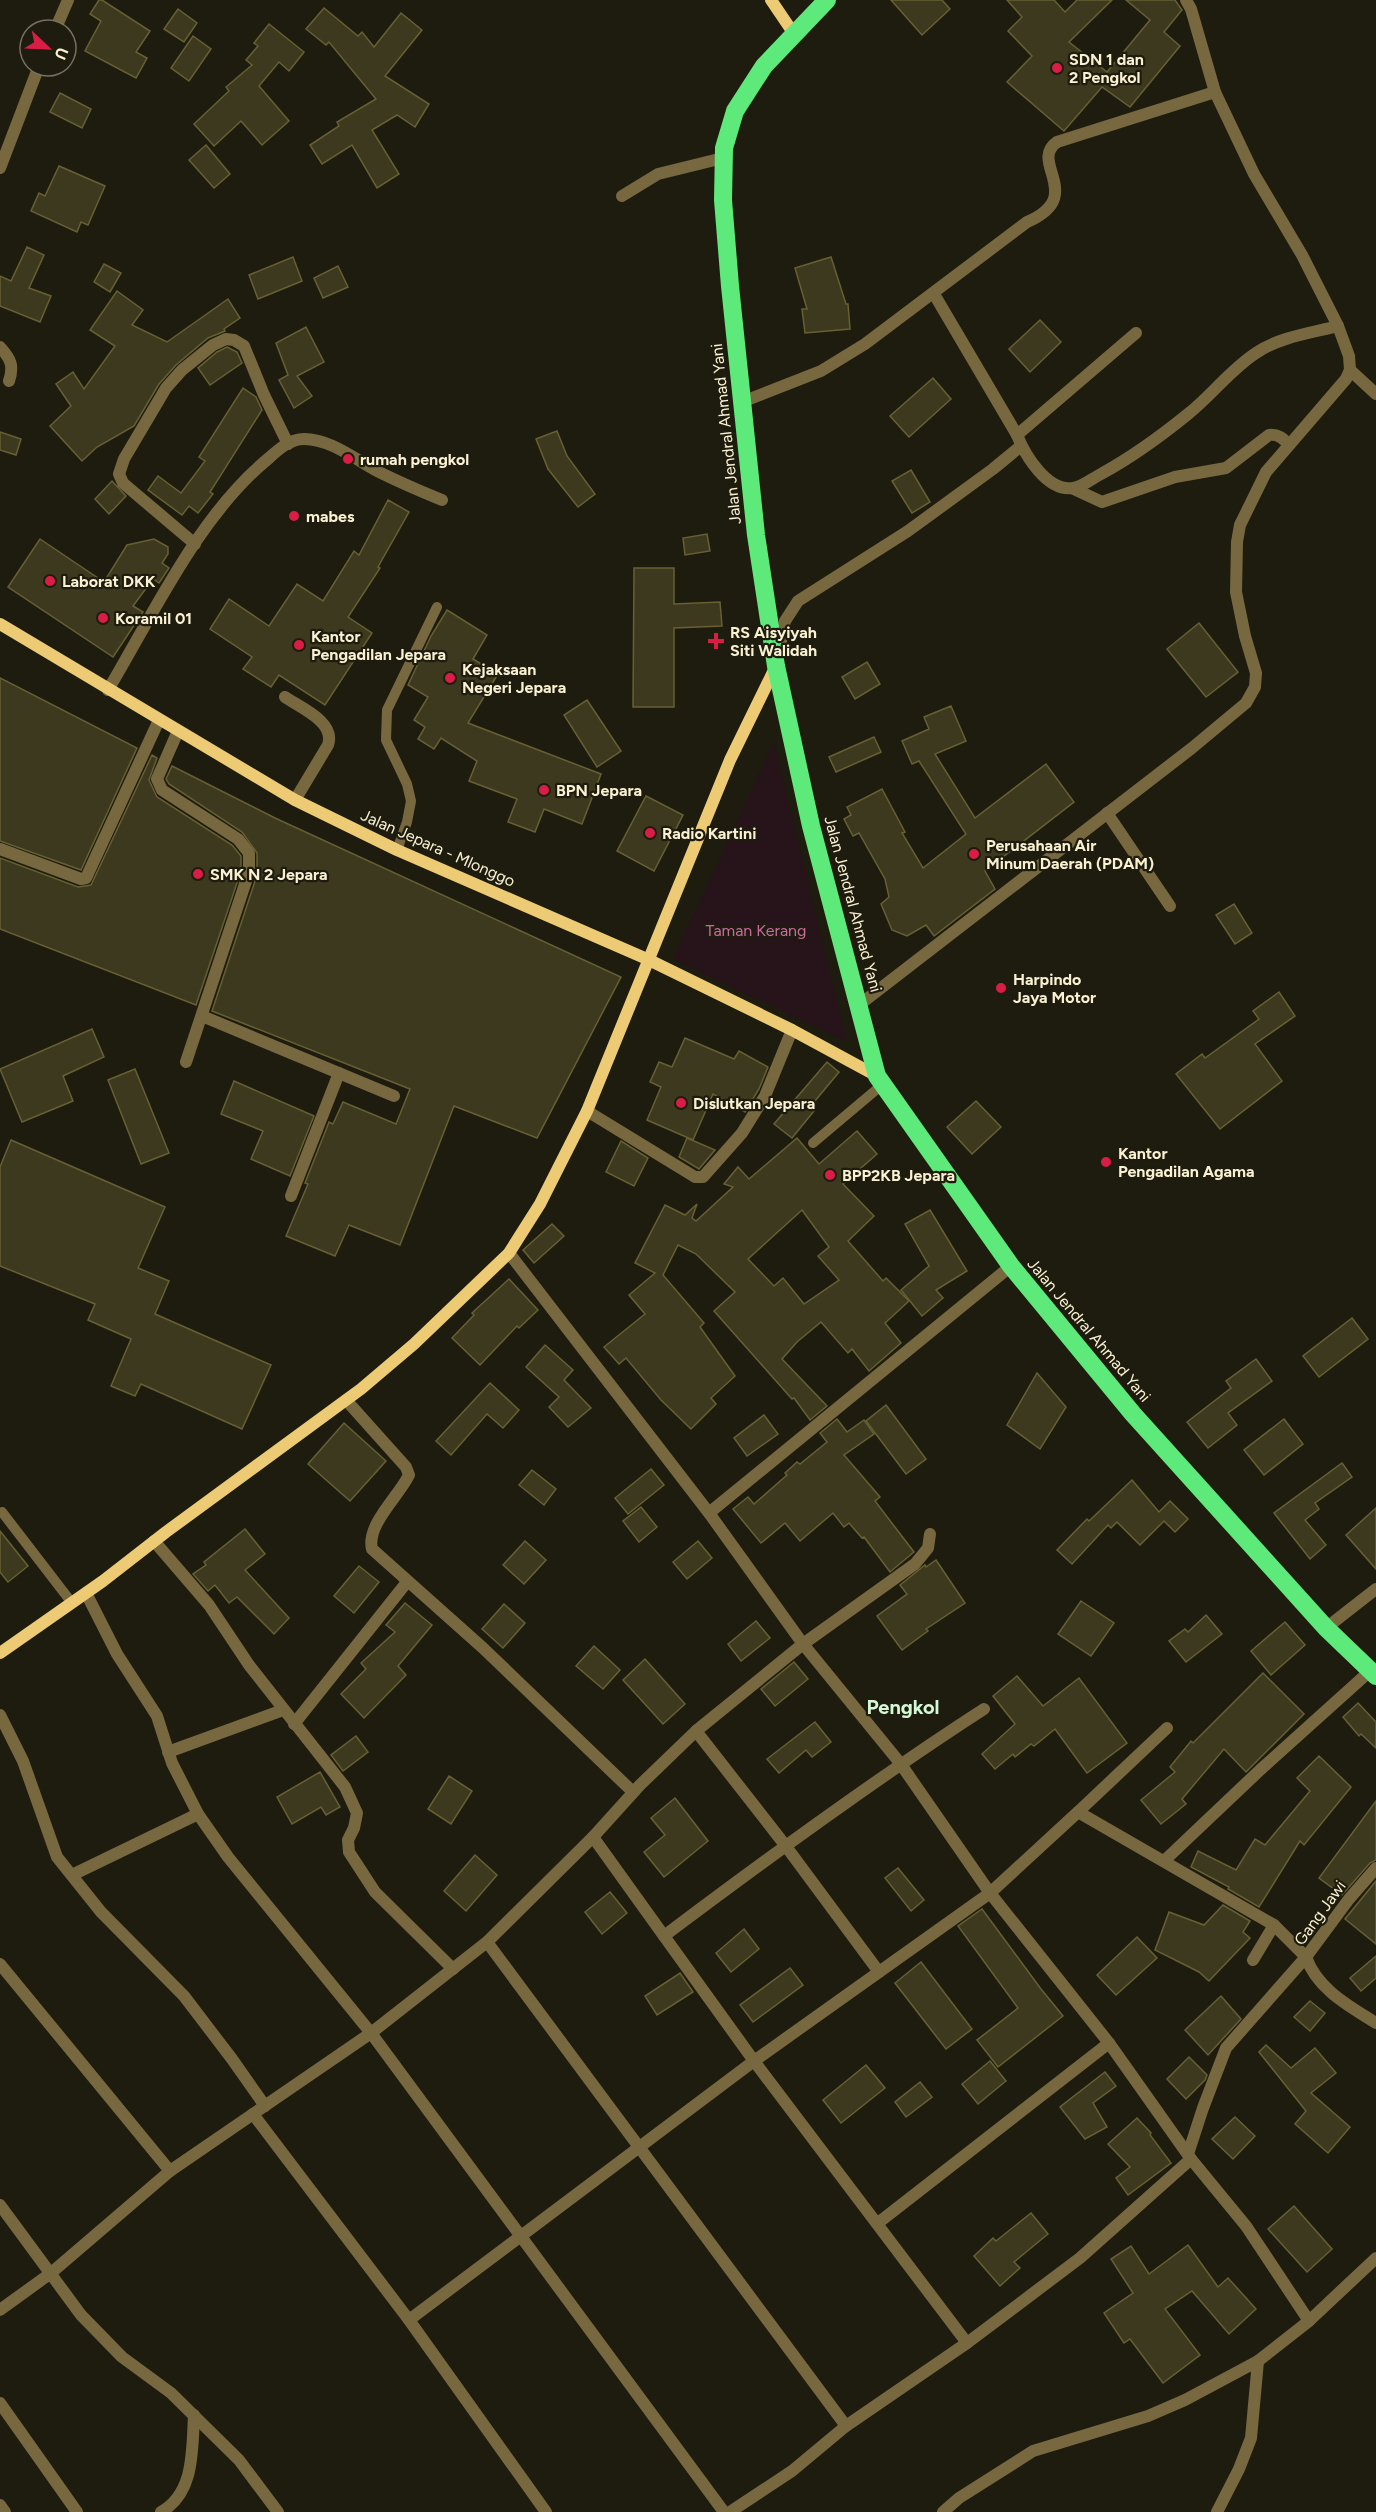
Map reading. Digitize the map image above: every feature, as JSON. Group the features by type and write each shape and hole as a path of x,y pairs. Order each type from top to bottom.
{"highway":[{"name":"Jalan Jendral Ahmad Yani","path":"827,0 764,66 739,104 727,135 723,158 723,200 756,535 776,666 811,826 880,1080 1011,1266 1133,1414 1326,1628 1373,1674"}],"street":[{"path":"60,18 68,0"},
{"path":"771,0 794,34"},
{"path":"859,1005 1192,748 1246,703 1252,694 1256,673 1245,636 1236,591 1237,542 1240,525 1261,481 1289,445 1332,397 1350,370 1349,357 1338,326 1302,255 1254,174 1215,92 1191,9 1186,0"},
{"path":"0,168 34,78"},
{"path":"742,402 821,371 865,344 1054,203 1056,183 1048,156 1052,146 1215,92"},
{"path":"622,196 658,174 723,158"},
{"path":"934,294 1019,440 1047,479 1063,488 1074,489 1102,502 1175,477 1227,468 1269,435 1275,434 1289,445"},
{"path":"1074,489 1126,460 1180,420 1240,365 1259,351 1278,342 1338,326"},
{"path":"0,1653 86,1593 346,1400 414,1344 509,1253 540,1204 587,1111 730,760 776,666 785,621 798,601 908,531 993,469 1019,440 1136,333"},
{"path":"195,543 123,483 119,474 124,459 166,388 182,370 213,345 226,339 234,340 244,346 264,395 288,444"},
{"path":"0,347 10,359 13,368 9,381"},
{"path":"1350,370 1376,394"},
{"path":"108,690 195,543 224,502 252,472 294,440 316,441 342,450 377,471 442,500"},
{"name":"Jalan Jepara - Mlonggo","path":"0,624 295,800 397,850 648,958 792,1030 880,1080"},
{"path":"285,697 326,725 330,735 328,745 295,800"},
{"path":"0,849 81,879 86,878 159,720"},
{"path":"178,731 158,779 162,790 238,839 249,853 249,872 186,1062"},
{"path":"1107,813 1170,906"},
{"path":"202,1016 394,1096"},
{"path":"587,1111 695,1177 706,1176 742,1133 765,1096 792,1030"},
{"path":"291,1196 339,1073"},
{"path":"509,1253 709,1513 803,1644 900,1763 990,1893 1109,2043 1189,2156 1246,2226 1309,2321"},
{"path":"709,1513 1011,1266"},
{"path":"346,1400 406,1467 409,1474 376,1526 370,1540 372,1549 483,1648 633,1792"},
{"path":"0,2310 51,2273 170,2171 372,2033 487,1942 592,1838 633,1792 696,1731 803,1644 915,1564 928,1548 930,1534"},
{"path":"154,1541 209,1605 249,1665 294,1724 321,1754 355,1805 357,1818 348,1840 349,1852 375,1892 453,1969"},
{"path":"294,1724 407,1582"},
{"path":"1326,1628 1376,1589"},
{"path":"86,1593 117,1654 158,1716 168,1752 198,1814 228,1857 372,2033 724,2512"},
{"path":"1164,1861 1260,1770 1373,1674"},
{"path":"663,1936 900,1763 984,1709"},
{"path":"168,1752 283,1710"},
{"path":"0,1715 23,1761 57,1857 102,1912 184,1996 265,2106"},
{"path":"410,2320 637,2147 990,1893 1167,1728"},
{"path":"696,1731 785,1845 879,1972"},
{"path":"730,2512 792,2471 846,2426 967,2343 1080,2258 1189,2156 1203,2108 1226,2049 1306,1957 1274,1924 1078,1812"},
{"path":"72,1875 198,1814"},
{"path":"592,1838 754,2061 967,2343"},
{"name":"Gang Jawi","path":"1376,1868 1348,1899 1306,1957 1312,1972 1328,1991 1376,2023"},
{"path":"1253,1960 1274,1924"},
{"path":"487,1942 846,2426"},
{"path":"0,1964 170,2171"},
{"path":"878,2223 1109,2043"},
{"path":"253,2114 410,2320 546,2512"},
{"path":"0,2205 81,2315 122,2357 171,2394 194,2415 239,2460 278,2512"},
{"path":"942,2512 959,2498 1033,2451 1148,2416 1185,2400 1258,2361 1309,2321 1376,2258"},
{"path":"1219,2511 1251,2438 1258,2361"},
{"path":"0,2403 77,2512"},
{"path":"161,2512 176,2501 187,2481 194,2415"},
{"path":"0,2505 5,2512"}],"lane":[{"path":"397,850 408,822 411,801 407,784 386,740 387,710 437,607"},
{"path":"813,1143 880,1080"},
{"path":"2,1512 72,1603"}],"green space":[{"name":"Taman Kerang","path":"774,742 847,1042 673,959"}],"building":[{"path":"99,0 150,31 136,52 147,58 136,78 85,51 101,21 90,14"},
{"path":"891,0 942,0 950,9 922,35"},
{"name":"SDN 1 dan 2 Pengkol","path":"1007,0 1054,0 1065,12 1077,0 1112,0 1069,42 1107,72 1150,20 1126,0 1175,0 1182,10 1164,32 1180,46 1130,107 1102,87 1064,131 1007,82 1032,56 1008,31 1022,17"},
{"path":"324,8 358,36 362,32 374,47 401,13 422,30 385,76 429,104 415,127 397,115 372,130 399,174 377,188 352,145 322,164 310,145 339,126 337,122 376,99 329,42 326,45 306,29"},
{"path":"178,9 197,23 184,42 164,29"},
{"path":"269,24 304,52 289,71 279,62 259,86 289,121 262,145 241,121 214,146 194,124 229,91 226,87 252,65 246,60 258,46 254,43"},
{"path":"193,36 211,49 189,81 171,68"},
{"path":"60,93 91,109 82,128 50,112"},
{"path":"206,145 230,174 214,188 189,160"},
{"path":"59,166 105,186 88,225 81,222 77,232 31,211 39,193 45,196"},
{"path":"27,247 44,255 29,288 51,296 40,322 0,306 0,276 11,281"},
{"path":"293,257 302,281 258,299 249,275"},
{"path":"831,257 846,304 848,304 850,329 805,333 802,309 807,309 795,268"},
{"path":"104,264 121,273 110,292 94,282"},
{"path":"338,266 348,287 323,298 314,278"},
{"path":"117,291 143,310 132,325 167,342 228,299 240,318 224,329 225,331 208,338 176,365 159,384 134,426 97,447 82,461 50,426 71,406 56,384 73,372 84,389 115,346 90,330"},
{"path":"1040,320 1061,342 1030,372 1009,349"},
{"path":"306,327 324,362 297,376 312,396 294,408 279,380 288,375 276,343"},
{"path":"227,347 237,352 242,363 210,385 198,368 217,352"},
{"path":"933,378 951,399 909,437 890,416"},
{"path":"243,388 256,397 262,410 210,492 213,494 198,513 189,506 182,515 148,490 158,476 181,493 205,461 199,457"},
{"path":"557,431 567,456 595,494 578,507 548,469 536,439"},
{"path":"0,432 21,439 16,455 0,450"},
{"path":"911,470 930,502 912,513 892,481"},
{"path":"112,481 126,496 109,514 95,499"},
{"name":"Kantor Pengadilan Jepara","path":"388,500 409,512 378,567 380,568 348,617 372,633 325,705 279,675 271,687 243,669 252,657 210,629 229,599 269,626 297,584 323,601 354,551 359,555"},
{"path":"707,534 710,551 685,555 683,538"},
{"path":"40,539 104,582 127,545 154,539 168,547 168,554 162,563 169,568 159,583 153,579 133,606 143,612 113,657 8,587"},
{"path":"634,568 674,568 674,604 720,602 722,626 674,628 674,707 633,707"},
{"path":"447,610 487,635 473,659 498,674 468,723 601,774 582,824 544,809 535,832 508,822 517,799 469,781 477,761 441,738 434,749 418,739 425,727 414,720 428,697 408,685 431,636"},
{"path":"1199,623 1238,672 1206,697 1167,649"},
{"path":"867,662 880,684 855,699 842,677"},
{"path":"0,678 137,748 81,870 0,841"},
{"path":"587,700 621,751 597,767 564,715"},
{"name":"Perusahaan Air Minum Daerah (PDAM)","path":"951,706 966,741 935,754 975,818 1046,764 1074,802 985,871 995,889 934,936 926,925 907,936 892,930 881,904 889,897 885,879 859,833 853,836 844,819 851,815 847,807 882,789 905,832 902,833 923,868 966,834 919,761 912,764 902,741 929,729 924,717"},
{"path":"874,737 881,752 836,772 829,757"},
{"path":"152,755 157,758 149,780 157,797 232,845 241,856 241,871 196,1005 0,929 0,858 78,887 91,885"},
{"path":"172,766 275,818 621,977 537,1138 454,1106 400,1245 349,1225 335,1256 286,1236 308,1184 305,1183 329,1122 333,1124 343,1102 396,1124 410,1089 212,1011 257,875 257,853 242,832 169,784 166,779"},
{"name":"Radio Kartini","path":"646,796 683,815 654,871 617,851"},
{"path":"1234,904 1252,933 1235,944 1216,915"},
{"path":"1279,992 1295,1016 1255,1044 1282,1081 1220,1129 1176,1074 1202,1054 1205,1058 1259,1019 1253,1011"},
{"path":"92,1029 104,1057 63,1076 73,1101 22,1122 0,1069"},
{"name":"Dislutkan Jepara","path":"685,1038 734,1059 739,1051 768,1067 759,1089 745,1112 713,1094 693,1140 647,1120 661,1087 650,1082 659,1062 672,1067"},
{"path":"827,1062 839,1072 810,1107 814,1111 792,1138 774,1124"},
{"path":"135,1069 169,1153 141,1164 108,1080"},
{"path":"234,1081 314,1116 290,1176 251,1159 263,1131 221,1114"},
{"path":"976,1101 1001,1127 972,1154 947,1127"},
{"path":"857,1131 877,1154 843,1184 874,1216 848,1241 883,1281 886,1278 909,1301 885,1323 901,1343 869,1371 852,1349 848,1353 821,1322 797,1342 782,1359 827,1406 810,1420 794,1398 792,1399 714,1311 735,1292 696,1254 678,1245 663,1275 704,1323 700,1327 735,1376 711,1398 716,1404 691,1429 661,1400 626,1358 619,1364 604,1347 645,1314 629,1295 655,1273 635,1263 665,1205 685,1215 697,1204 692,1218 696,1221 733,1187 724,1184 738,1167 749,1179 797,1138 819,1164","holes":["802,1210 829,1247 818,1256 839,1280 804,1304 783,1278 774,1286 748,1259"]},
{"path":"687,1138 715,1150 699,1169 679,1157"},
{"path":"11,1140 165,1207 138,1268 169,1281 155,1314 271,1365 242,1429 141,1384 135,1396 111,1386 131,1339 88,1320 95,1304 0,1266 0,1167"},
{"path":"621,1141 648,1158 634,1186 606,1172"},
{"path":"930,1210 967,1271 936,1290 943,1298 922,1316 901,1290 929,1266 905,1224"},
{"path":"552,1224 564,1236 534,1263 523,1250"},
{"path":"509,1279 538,1310 519,1328 517,1326 480,1365 452,1338 474,1315 472,1313"},
{"path":"1352,1318 1368,1339 1319,1377 1303,1356"},
{"path":"545,1345 573,1370 564,1380 591,1408 568,1427 549,1407 559,1397 526,1367"},
{"path":"1256,1359 1272,1381 1228,1413 1237,1425 1208,1448 1187,1422 1231,1388 1226,1381"},
{"path":"1037,1373 1066,1407 1040,1449 1007,1425"},
{"path":"490,1383 519,1410 503,1428 487,1414 451,1455 436,1441"},
{"path":"886,1405 926,1459 906,1474 866,1421"},
{"path":"764,1415 778,1434 747,1456 734,1438"},
{"path":"837,1419 847,1432 864,1420 874,1434 844,1455 880,1497 875,1501 914,1552 890,1572 864,1537 862,1538 849,1523 844,1527 833,1513 800,1541 785,1523 761,1543 733,1509 748,1497 754,1504 787,1475 785,1473 797,1462 800,1464 827,1442 820,1433"},
{"path":"1284,1419 1303,1444 1264,1475 1244,1450"},
{"path":"344,1423 386,1461 350,1501 308,1464"},
{"path":"1342,1463 1352,1477 1315,1503 1319,1509 1305,1520 1326,1545 1310,1559 1274,1513"},
{"path":"651,1469 664,1485 628,1514 615,1498"},
{"path":"532,1470 556,1489 544,1505 519,1485"},
{"path":"1132,1480 1159,1512 1170,1501 1188,1519 1175,1532 1164,1521 1140,1545 1117,1522 1111,1528 1108,1525 1072,1564 1057,1550 1087,1519 1089,1521"},
{"path":"641,1507 657,1527 639,1542 623,1521"},
{"path":"1376,1508 1376,1569 1346,1535"},
{"path":"245,1529 265,1554 245,1570 289,1618 274,1634 237,1597 229,1603 215,1585 208,1591 193,1574 206,1565 204,1562"},
{"path":"0,1531 28,1566 8,1582 0,1572"},
{"path":"525,1541 546,1560 524,1584 503,1565"},
{"path":"698,1541 712,1558 687,1579 673,1562"},
{"path":"936,1560 965,1603 926,1629 928,1631 902,1650 877,1616 907,1594 900,1585 925,1565 926,1567"},
{"path":"359,1566 379,1582 354,1613 334,1596"},
{"path":"1081,1601 1114,1623 1091,1656 1058,1634"},
{"path":"405,1603 432,1625 398,1666 406,1675 364,1718 341,1694 366,1669 361,1663 395,1632 386,1625"},
{"path":"504,1604 525,1623 503,1648 482,1629"},
{"path":"1206,1615 1222,1634 1186,1662 1169,1641 1185,1629 1188,1632"},
{"path":"756,1621 770,1638 741,1661 728,1644"},
{"path":"1285,1622 1305,1645 1271,1675 1251,1651"},
{"path":"594,1646 620,1670 603,1689 576,1666"},
{"path":"645,1659 685,1704 663,1724 623,1680"},
{"path":"794,1662 808,1679 775,1706 761,1689"},
{"path":"1263,1673 1304,1714 1246,1772 1224,1749 1182,1799 1186,1804 1161,1824 1141,1800 1175,1772 1170,1767 1191,1741 1193,1743"},
{"path":"1017,1676 1043,1706 1079,1678 1127,1743 1087,1773 1055,1729 1034,1746 1031,1744 1015,1757 1013,1754 995,1769 982,1754 1015,1724 993,1696"},
{"path":"1358,1703 1376,1722 1376,1748 1361,1734 1359,1736 1343,1717"},
{"path":"815,1722 831,1742 812,1757 806,1750 779,1773 767,1759"},
{"path":"356,1736 368,1752 343,1771 331,1755"},
{"path":"1319,1756 1351,1787 1304,1845 1300,1841 1259,1907 1228,1889 1229,1887 1191,1867 1198,1851 1236,1870 1255,1839 1265,1845 1310,1791 1297,1778"},
{"path":"320,1772 340,1807 326,1815 321,1807 292,1824 277,1797"},
{"path":"449,1776 472,1791 451,1824 428,1809"},
{"path":"675,1798 708,1841 664,1877 644,1852 665,1835 651,1818"},
{"path":"1376,1801 1376,1860 1370,1863 1342,1895 1319,1878"},
{"path":"475,1855 497,1875 466,1911 444,1891"},
{"path":"898,1868 924,1900 911,1911 885,1878"},
{"path":"1376,1881 1376,1944 1345,1919"},
{"path":"610,1892 627,1913 602,1934 585,1912"},
{"path":"1223,1905 1250,1921 1243,1932 1250,1938 1209,1981 1199,1972 1155,1950 1169,1912 1204,1925"},
{"path":"982,1909 1063,2016 998,2067 977,2040 1018,2008 958,1926"},
{"path":"744,1929 759,1949 731,1972 716,1953"},
{"path":"1137,1937 1157,1958 1116,1995 1097,1975"},
{"path":"1376,1956 1376,1978 1361,1991 1350,1978"},
{"path":"921,1962 972,2029 946,2049 895,1983"},
{"path":"790,1968 803,1985 753,2022 740,2005"},
{"path":"680,1973 693,1992 657,2015 645,1996"},
{"path":"1221,1996 1241,2019 1208,2055 1185,2030"},
{"path":"1310,2001 1325,2013 1310,2031 1294,2017"},
{"path":"1266,2045 1291,2068 1315,2048 1336,2073 1311,2093 1350,2127 1328,2153 1295,2124 1306,2111 1259,2052"},
{"path":"1189,2057 1207,2075 1186,2099 1167,2079"},
{"path":"990,2061 1006,2081 978,2104 962,2084"},
{"path":"866,2065 885,2088 841,2123 823,2100"},
{"path":"1105,2072 1116,2086 1093,2103 1107,2127 1085,2139 1060,2107"},
{"path":"920,2082 932,2097 906,2117 895,2102"},
{"path":"1235,2117 1255,2136 1233,2159 1212,2139"},
{"path":"1137,2118 1151,2133 1150,2135 1171,2163 1128,2195 1116,2178 1130,2167 1108,2144"},
{"path":"1294,2206 1332,2249 1307,2272 1268,2229"},
{"path":"1031,2213 1048,2234 1014,2262 1020,2268 1000,2286 974,2256 993,2238 996,2241"},
{"path":"1188,2245 1218,2287 1228,2278 1256,2309 1229,2334 1192,2291 1165,2309 1200,2355 1163,2383 1130,2339 1124,2343 1104,2313 1133,2293 1111,2259 1131,2246 1149,2274"}],"place":[{"name":"SDN 1 dan 2 Pengkol","path":"1057,68"},
{"name":"rumah pengkol","path":"348,459"},
{"name":"mabes","path":"294,516"},
{"name":"Laborat DKK","path":"50,581"},
{"name":"Koramil 01","path":"103,618"},
{"name":"RS Aisyiyah Siti Walidah","path":"716,641"},
{"name":"Kantor Pengadilan Jepara","path":"299,645"},
{"name":"Kejaksaan Negeri Jepara","path":"450,678"},
{"name":"BPN Jepara","path":"544,790"},
{"name":"Radio Kartini","path":"650,833"},
{"name":"Perusahaan Air Minum Daerah (PDAM)","path":"974,854"},
{"name":"SMK N 2 Jepara","path":"198,874"},
{"name":"Harpindo Jaya Motor","path":"1001,988"},
{"name":"Dislutkan Jepara","path":"681,1103"},
{"name":"Kantor Pengadilan Agama","path":"1106,1162"},
{"name":"BPP2KB Jepara","path":"830,1175"}],"district":[{"name":"Pengkol","path":"903,1707"}]}
